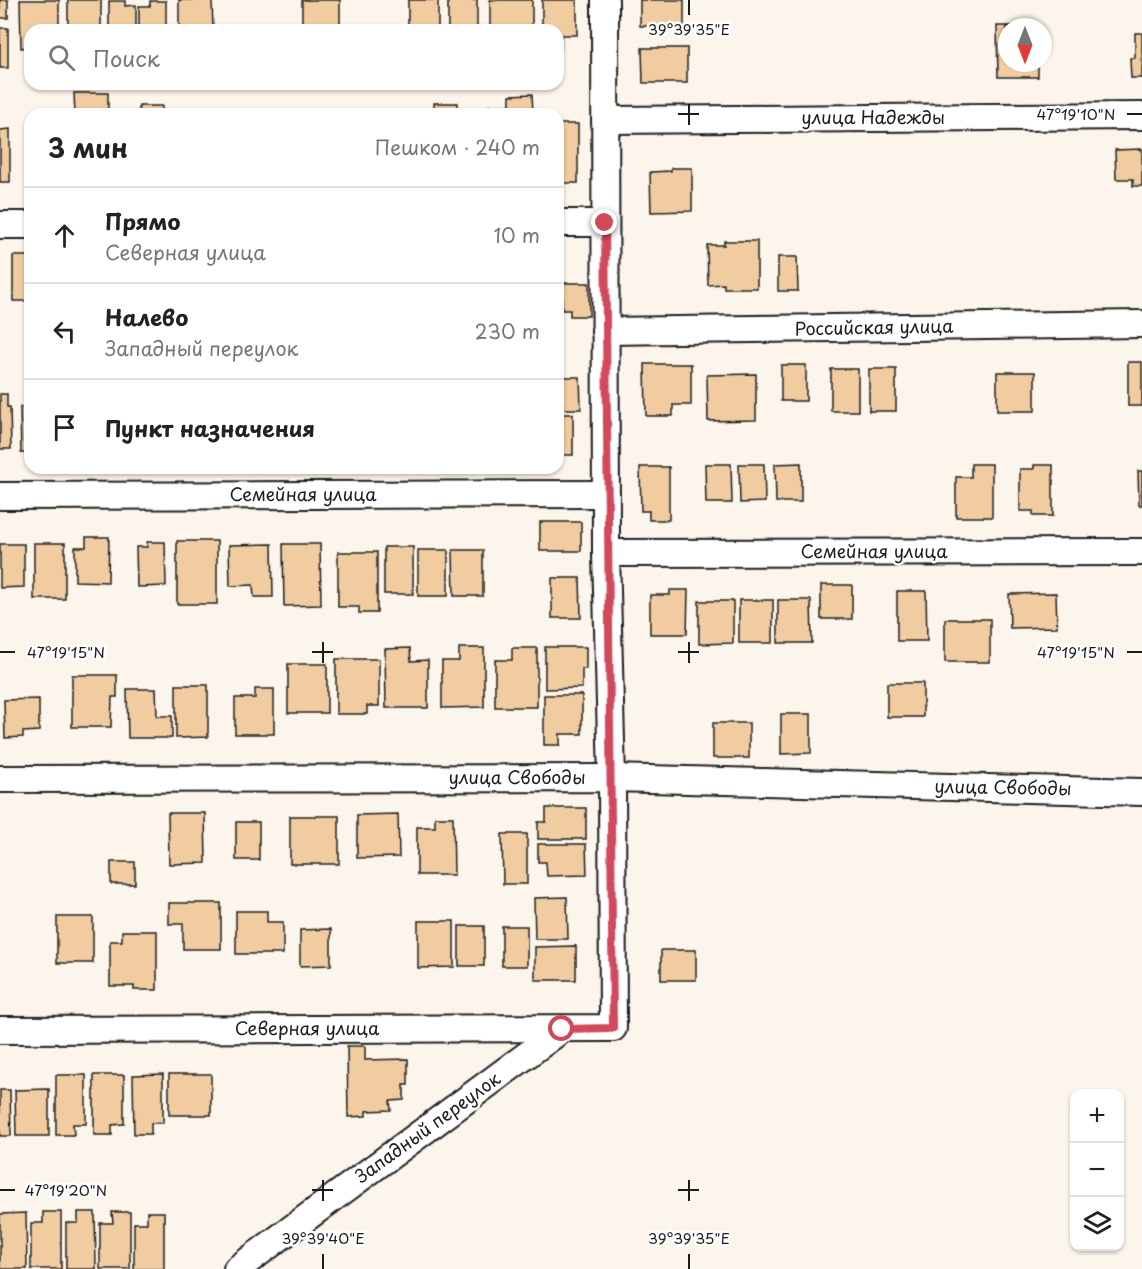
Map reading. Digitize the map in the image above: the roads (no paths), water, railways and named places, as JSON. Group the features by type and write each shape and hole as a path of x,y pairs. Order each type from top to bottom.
{"street":[{"path":"605,0 606,553 612,778"},
{"name":"улица Надежды","path":"605,120 1142,116"},
{"path":"564,223 605,223"},
{"path":"0,225 24,225"},
{"name":"Российская улица","path":"605,331 1142,324"},
{"name":"Семейная улица","path":"0,496 606,494"},
{"name":"Семейная улица","path":"606,553 1142,552"},
{"name":"улица Свободы","path":"0,779 612,778 1142,792"},
{"name":"Северная улица","path":"0,1030 613,1028 612,778"},
{"name":"Западный переулок","path":"237,1269 562,1029"}]}
